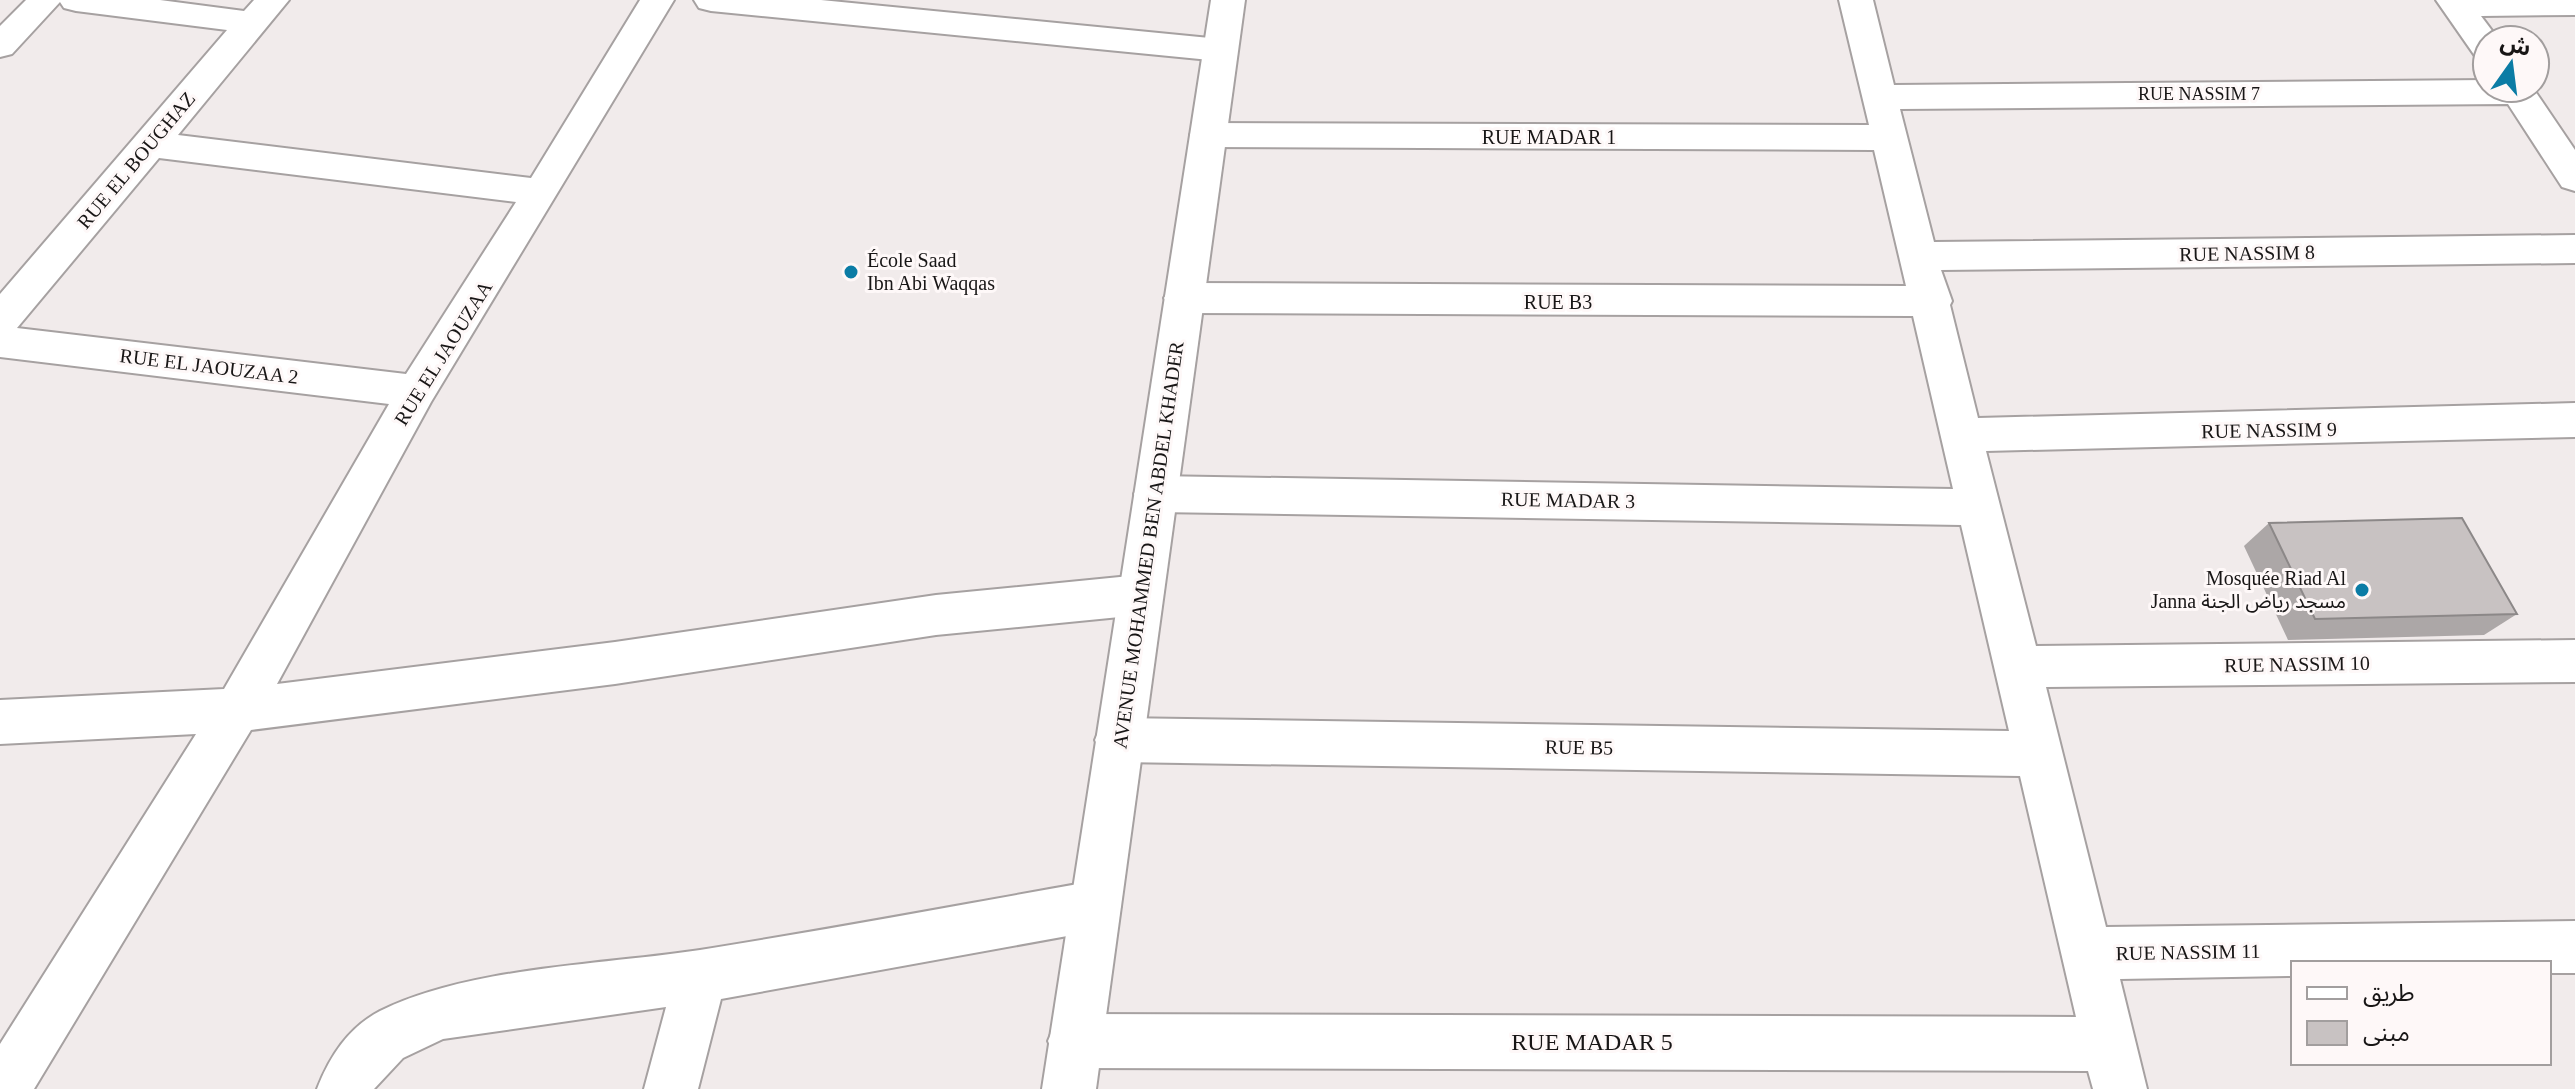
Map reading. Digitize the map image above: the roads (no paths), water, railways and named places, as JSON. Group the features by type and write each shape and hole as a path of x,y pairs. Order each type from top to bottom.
{"street":[{"path":"0,46 45,0"},
{"path":"76,0 263,12"},
{"name":"RUE EL JAOUZAA","path":"9,1066 237,710 417,391 657,0"},
{"path":"711,0 1220,50"},
{"name":"AVENUE MOHAMMED BEN ABDEL KHADER","path":"1072,1065 1228,0"},
{"path":"1856,0 1918,256 1932,301 2114,1066"},
{"path":"2455,2 2575,4"},
{"path":"2455,2 2471,25"},
{"name":"RUE EL BOUGHAZ","path":"0,321 147,144 263,12"},
{"name":"RUE NASSIM 7","path":"1880,97 2471,91"},
{"path":"2526,104 2575,178"},
{"name":"RUE MADAR 1","path":"1208,135 1890,138"},
{"path":"147,144 540,192"},
{"name":"RUE NASSIM 8","path":"1918,256 2575,249"},
{"name":"RUE B3","path":"1184,298 1544,302 1932,301"},
{"name":"RUE EL JAOUZAA 2","path":"0,342 417,391"},
{"name":"RUE NASSIM 9","path":"1962,435 2575,420"},
{"name":"RUE MADAR 3","path":"1156,494 1979,507"},
{"path":"0,722 237,710 615,663 936,615 1140,595"},
{"name":"RUE NASSIM 10","path":"2019,667 2575,661"},
{"name":"RUE B5","path":"1119,740 2039,754"},
{"path":"344,1089 366,1051 403,1028 443,1012 701,976 1095,906"},
{"name":"RUE NASSIM 11","path":"2088,953 2575,947"},
{"path":"671,1089 701,976"},
{"name":"RUE MADAR 5","path":"1072,1065 2114,1066"}],"place":[{"name":"École Saad Ibn Abi Waqqas","path":"851,272"},
{"name":"Mosquée Riad Al Janna مسجد رياض الجنة","path":"2362,590"}]}
